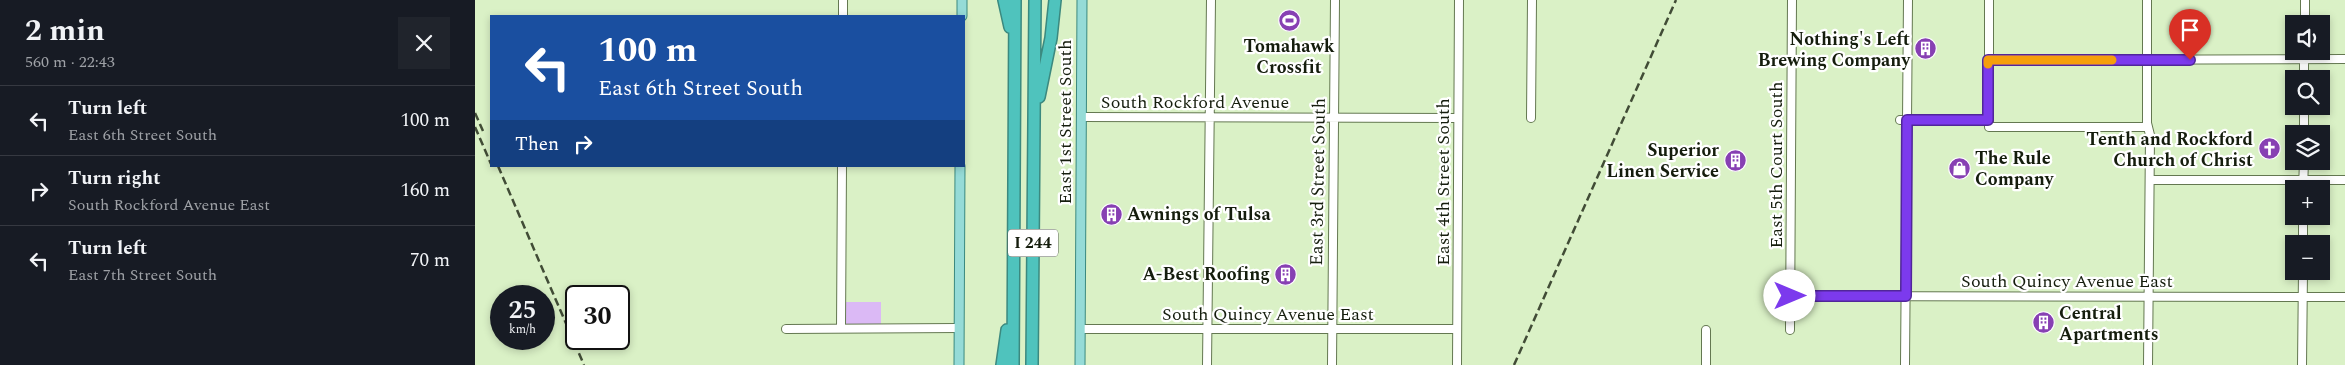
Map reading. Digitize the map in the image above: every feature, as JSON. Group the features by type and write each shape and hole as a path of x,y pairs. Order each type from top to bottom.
{"highway":[{"path":"1004,0 1015,46"},
{"name":"I 244","path":"1003,365 1013,284 1015,0"},
{"name":"I 244","path":"1032,365 1035,0"},
{"path":"1034,120 1051,38 1055,0"},
{"path":"1013,284 1013,365"}],"main road":[{"path":"962,0 962,15"},
{"name":"East 1st Street South","path":"1080,365 1082,0"},
{"path":"959,365 960,167"}],"street":[{"path":"843,0 843,15"},
{"path":"1207,365 1211,0"},
{"name":"East 3rd Street South","path":"1332,365 1335,0"},
{"name":"East 4th Street South","path":"1457,365 1459,0"},
{"path":"1531,118 1532,0"},
{"name":"East 5th Court South","path":"1790,330 1792,0"},
{"path":"1905,365 1904,120 1908,0"},
{"path":"1988,124 1989,0"},
{"path":"2147,0 2149,180 2148,365"},
{"path":"2305,0 2305,15"},
{"path":"1988,60 2147,60 2285,56"},
{"path":"2330,58 2345,59"},
{"name":"South Rockford Avenue","path":"1082,117 1458,118"},
{"path":"1904,120 1988,124 2148,127"},
{"path":"841,328 842,167"},
{"path":"2303,180 2304,170"},
{"path":"2149,180 2285,180"},
{"path":"2330,180 2345,180"},
{"path":"2302,365 2303,280"},
{"name":"South Quincy Avenue East","path":"1790,296 2345,296"},
{"path":"786,329 959,328"},
{"name":"South Quincy Avenue East","path":"1080,329 1457,329"},
{"path":"1706,365 1707,330"}],"shaded area":[{"path":"845,302 881,302 881,324 846,324"}],"railway":[{"path":"1514,365 1676,0"},
{"path":"475,113 483,131"},
{"path":"475,127 490,162"},
{"path":"498,167 584,365"}],"slow traffic":[{"path":"1988,64 1988,60 2112,60"}],"place":[{"name":"Tomahawk Crossfit","path":"1289,21"},
{"name":"Nothing's Left Brewing Company","path":"1926,49"},
{"name":"Tenth and Rockford Church of Christ","path":"2269,149"},
{"name":"Superior Linen Service","path":"1735,160"},
{"name":"The Rule Company","path":"1959,168"},
{"name":"Awnings of Tulsa","path":"1111,214"},
{"name":"A-Best Roofing","path":"1286,274"},
{"name":"Central Apartments","path":"2043,323"}],"route":[{"path":"1790,296 1906,296 1907,120 1988,120 1988,60 2190,60"}]}
